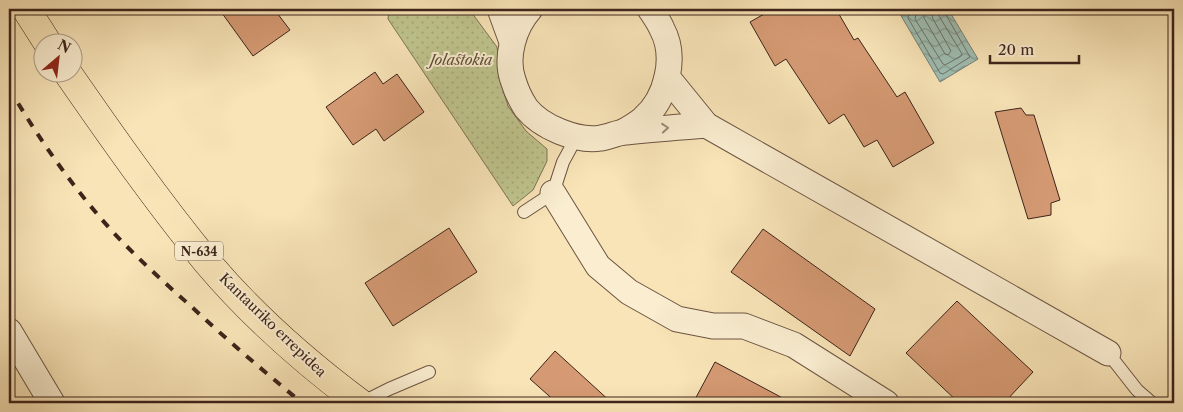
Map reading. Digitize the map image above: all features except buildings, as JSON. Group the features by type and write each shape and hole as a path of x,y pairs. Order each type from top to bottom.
{"highway":[{"path":"26,9 41,32"},
{"name":"Kantauriko errepidea","path":"74,82 144,182 208,263 287,343 361,403"}],"street":[{"path":"500,9 512,42"},
{"path":"530,9 523,17 512,42 510,60 512,77 518,93 526,108 539,120 576,138 600,138 623,132 706,125"},
{"path":"623,132 644,118 658,100 667,77 669,53 663,30 650,9"},
{"path":"667,77 706,125 1108,353"},
{"path":"553,193 598,266 629,292 677,319 713,326 744,326 794,345 886,403"},
{"path":"9,331 52,403"}],"lane":[{"path":"524,212 553,193 563,162 576,138"},
{"path":"1108,353 1137,390 1152,403"},
{"path":"361,403 429,372"}],"green space":[{"name":"Jolastokia","path":"389,9 469,9 497,47 502,86 508,106 526,131 547,149 547,161 533,190 513,206 388,19"}],"water":[{"path":"909,9 948,9 978,59 940,82 900,14"}],"railway":[{"path":"9,88 57,163 113,232 152,271 302,403"}]}
